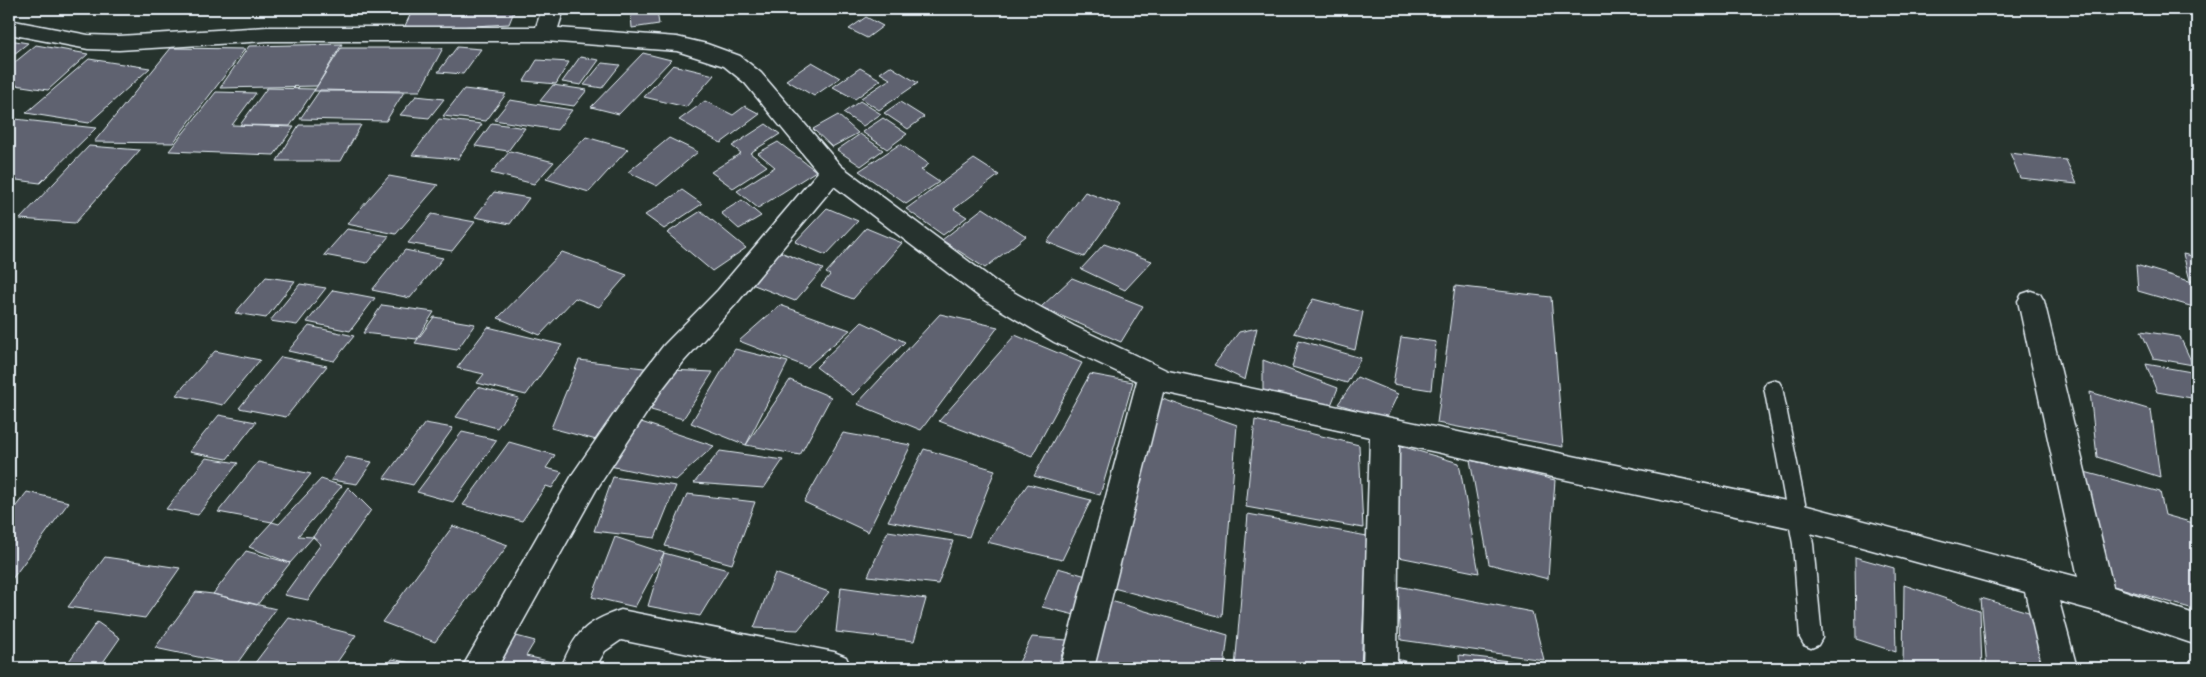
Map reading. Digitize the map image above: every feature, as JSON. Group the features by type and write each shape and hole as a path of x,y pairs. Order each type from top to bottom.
{"street":[{"path":"545,34 553,9"},
{"path":"9,27 88,42 119,43 267,34 545,34 677,44 732,61 753,78 832,172 990,291 1064,334 1174,385 1796,516 2099,597 2197,630"},
{"path":"480,668 585,481 653,380 674,353 727,297 832,172"},
{"path":"2031,300 2099,597"},
{"path":"1077,668 1153,375"},
{"path":"1380,668 1385,430"},
{"path":"2038,580 2060,668"},
{"path":"578,668 588,646 595,638 604,630 621,625 834,668"}],"lane":[{"path":"1772,387 1803,544 1811,638"}],"building":[{"path":"413,9 515,9 509,24 403,30"},
{"path":"599,9 650,9 598,12"},
{"path":"657,11 659,24 632,28 631,15"},
{"path":"866,17 883,26 867,38 849,29"},
{"path":"9,40 28,43 9,58"},
{"path":"342,44 317,86 220,88 249,46"},
{"path":"36,45 88,54 48,90 9,84 9,67"},
{"path":"457,47 481,49 463,74 438,72"},
{"path":"171,48 245,49 173,143 94,142"},
{"path":"341,48 443,48 420,91 314,91"},
{"path":"643,53 671,60 619,114 591,107"},
{"path":"580,57 599,60 581,85 562,82"},
{"path":"89,59 150,68 89,123 26,113"},
{"path":"537,60 569,62 556,84 524,81"},
{"path":"812,62 840,78 814,96 786,80"},
{"path":"602,63 620,65 602,88 584,85"},
{"path":"673,65 714,75 686,107 644,97"},
{"path":"890,66 918,83 879,110 861,98 890,79 880,73"},
{"path":"860,68 881,80 855,99 833,87"},
{"path":"553,85 587,90 574,106 540,101"},
{"path":"267,88 315,89 290,126 240,125"},
{"path":"464,89 506,94 486,121 443,116"},
{"path":"320,90 404,92 386,121 300,119"},
{"path":"216,92 256,93 232,125 294,127 274,155 169,151"},
{"path":"416,96 444,99 429,118 400,115"},
{"path":"510,100 572,110 557,130 494,120"},
{"path":"705,101 733,115 745,106 760,114 721,143 679,120"},
{"path":"860,101 881,114 863,126 843,113"},
{"path":"900,102 924,117 908,129 884,113"},
{"path":"838,115 858,133 832,147 813,129"},
{"path":"883,118 907,134 887,149 862,132"},
{"path":"15,119 96,128 40,183 9,179 9,124"},
{"path":"439,119 482,124 458,159 412,155"},
{"path":"492,123 525,128 508,151 475,146"},
{"path":"766,124 780,134 750,153 767,166 733,188 711,172 741,153 732,146"},
{"path":"299,125 361,125 341,161 277,161"},
{"path":"860,134 883,150 861,166 837,150"},
{"path":"586,137 628,149 589,192 546,179"},
{"path":"669,138 698,152 657,186 628,172"},
{"path":"778,142 816,171 758,208 737,191 775,167 758,153"},
{"path":"900,144 929,164 921,170 939,182 906,204 859,171"},
{"path":"89,146 140,150 75,223 20,219"},
{"path":"510,151 554,162 534,184 491,173"},
{"path":"2010,153 2066,160 2077,184 2020,178"},
{"path":"974,159 999,175 954,209 967,217 943,235 906,209"},
{"path":"389,176 438,185 396,234 347,224"},
{"path":"682,190 702,204 664,229 645,215"},
{"path":"494,192 529,198 510,224 475,217"},
{"path":"1085,192 1121,205 1084,257 1047,242"},
{"path":"742,200 761,216 739,229 721,213"},
{"path":"827,208 858,221 826,255 795,242"},
{"path":"983,208 1026,236 985,268 942,240"},
{"path":"701,211 746,248 712,271 667,233"},
{"path":"432,214 475,222 452,251 408,243"},
{"path":"866,228 902,243 853,299 821,286 830,275 826,273"},
{"path":"347,229 389,236 367,263 324,255"},
{"path":"1104,244 1152,261 1125,290 1081,269"},
{"path":"405,250 443,258 410,298 372,290"},
{"path":"778,251 823,269 795,301 749,283"},
{"path":"562,252 627,275 599,307 575,298 540,335 498,318"},
{"path":"2183,254 2197,257 2197,281 2190,280"},
{"path":"2136,265 2196,283 2197,308 2138,291"},
{"path":"266,277 295,281 266,318 235,313"},
{"path":"1072,278 1143,306 1121,342 1041,307"},
{"path":"300,284 326,288 297,325 270,321"},
{"path":"1455,286 1551,297 1563,447 1437,423"},
{"path":"333,290 375,298 350,331 307,322"},
{"path":"1313,299 1363,312 1355,350 1294,333"},
{"path":"382,305 434,312 417,339 363,333"},
{"path":"780,305 850,330 807,367 739,341"},
{"path":"940,314 998,327 921,430 857,404"},
{"path":"434,317 475,324 457,350 415,343"},
{"path":"862,322 905,342 853,395 816,367"},
{"path":"309,326 354,336 334,361 288,351"},
{"path":"488,327 562,345 526,395 477,383 484,374 457,368"},
{"path":"1257,328 1245,380 1214,365 1239,332"},
{"path":"2141,331 2180,337 2193,365 2153,358"},
{"path":"1015,335 1082,363 1032,456 939,421"},
{"path":"1401,337 1436,342 1431,390 1393,384"},
{"path":"1299,340 1361,358 1347,383 1292,367"},
{"path":"735,349 788,362 746,445 691,423"},
{"path":"215,351 260,360 223,405 176,395"},
{"path":"281,357 327,366 286,417 239,408"},
{"path":"579,360 652,369 604,442 551,428"},
{"path":"1263,360 1338,388 1329,410 1263,395"},
{"path":"2146,364 2197,373 2197,399 2157,392"},
{"path":"670,370 713,372 683,419 651,410"},
{"path":"1090,374 1133,382 1100,495 1034,476"},
{"path":"1357,377 1398,394 1386,419 1338,404"},
{"path":"790,380 831,397 800,455 746,445"},
{"path":"478,387 519,398 497,428 456,417"},
{"path":"2090,392 2151,410 2160,477 2097,457"},
{"path":"1154,396 1237,425 1222,617 1106,586"},
{"path":"219,415 256,422 227,459 189,452"},
{"path":"635,420 714,446 676,480 605,465"},
{"path":"1255,420 1359,445 1363,528 1246,507"},
{"path":"425,423 453,428 413,485 384,478"},
{"path":"462,432 497,440 453,502 417,492"},
{"path":"843,433 911,445 868,532 804,502"},
{"path":"509,442 555,455 546,468 562,472 552,488 546,486 522,521 463,505"},
{"path":"1394,444 1459,463 1479,573 1394,556"},
{"path":"924,449 995,470 969,537 888,521"},
{"path":"720,451 783,460 764,488 694,483"},
{"path":"347,457 372,462 357,484 331,480"},
{"path":"206,458 238,463 198,515 166,509"},
{"path":"1470,460 1555,480 1548,579 1489,564"},
{"path":"258,462 311,474 272,522 218,512"},
{"path":"2077,470 2160,492 2165,515 2197,524 2197,610 2096,581"},
{"path":"613,477 676,486 655,538 594,531"},
{"path":"321,479 342,486 298,536 313,537 290,563 249,547 272,522 279,524"},
{"path":"1028,484 1091,500 1062,560 987,542"},
{"path":"348,487 371,510 308,600 284,595 321,544 313,537"},
{"path":"27,492 69,502 9,583 9,515"},
{"path":"687,494 755,502 732,564 665,546"},
{"path":"1248,514 1367,536 1361,668 1235,668"},
{"path":"453,526 508,545 435,642 382,622"},
{"path":"888,531 953,541 938,584 868,576"},
{"path":"615,537 664,553 635,607 592,597"},
{"path":"246,551 290,563 257,605 213,594"},
{"path":"664,553 728,570 700,616 648,606"},
{"path":"105,557 180,568 145,618 68,607"},
{"path":"1855,557 1894,568 1896,652 1856,639"},
{"path":"1058,568 1090,577 1075,615 1042,607"},
{"path":"775,573 829,592 798,630 754,628"},
{"path":"1904,585 1980,610 1982,668 1903,668"},
{"path":"1397,586 1532,612 1544,660 1401,640"},
{"path":"841,587 926,599 914,641 836,632"},
{"path":"196,592 213,594 276,609 236,665 155,648"},
{"path":"1981,598 2042,616 2048,668 1987,668"},
{"path":"1104,599 1228,635 1224,668 1091,668"},
{"path":"289,618 356,635 333,668 251,668"},
{"path":"97,622 120,638 99,668 64,668"},
{"path":"509,634 535,641 526,656 552,662 549,668 490,668"},
{"path":"1032,637 1067,640 1057,668 1016,668"},
{"path":"1459,655 1534,664 1534,668 1460,668"},
{"path":"1393,658 1430,668 1394,668"},
{"path":"392,659 429,667 386,668"}]}
